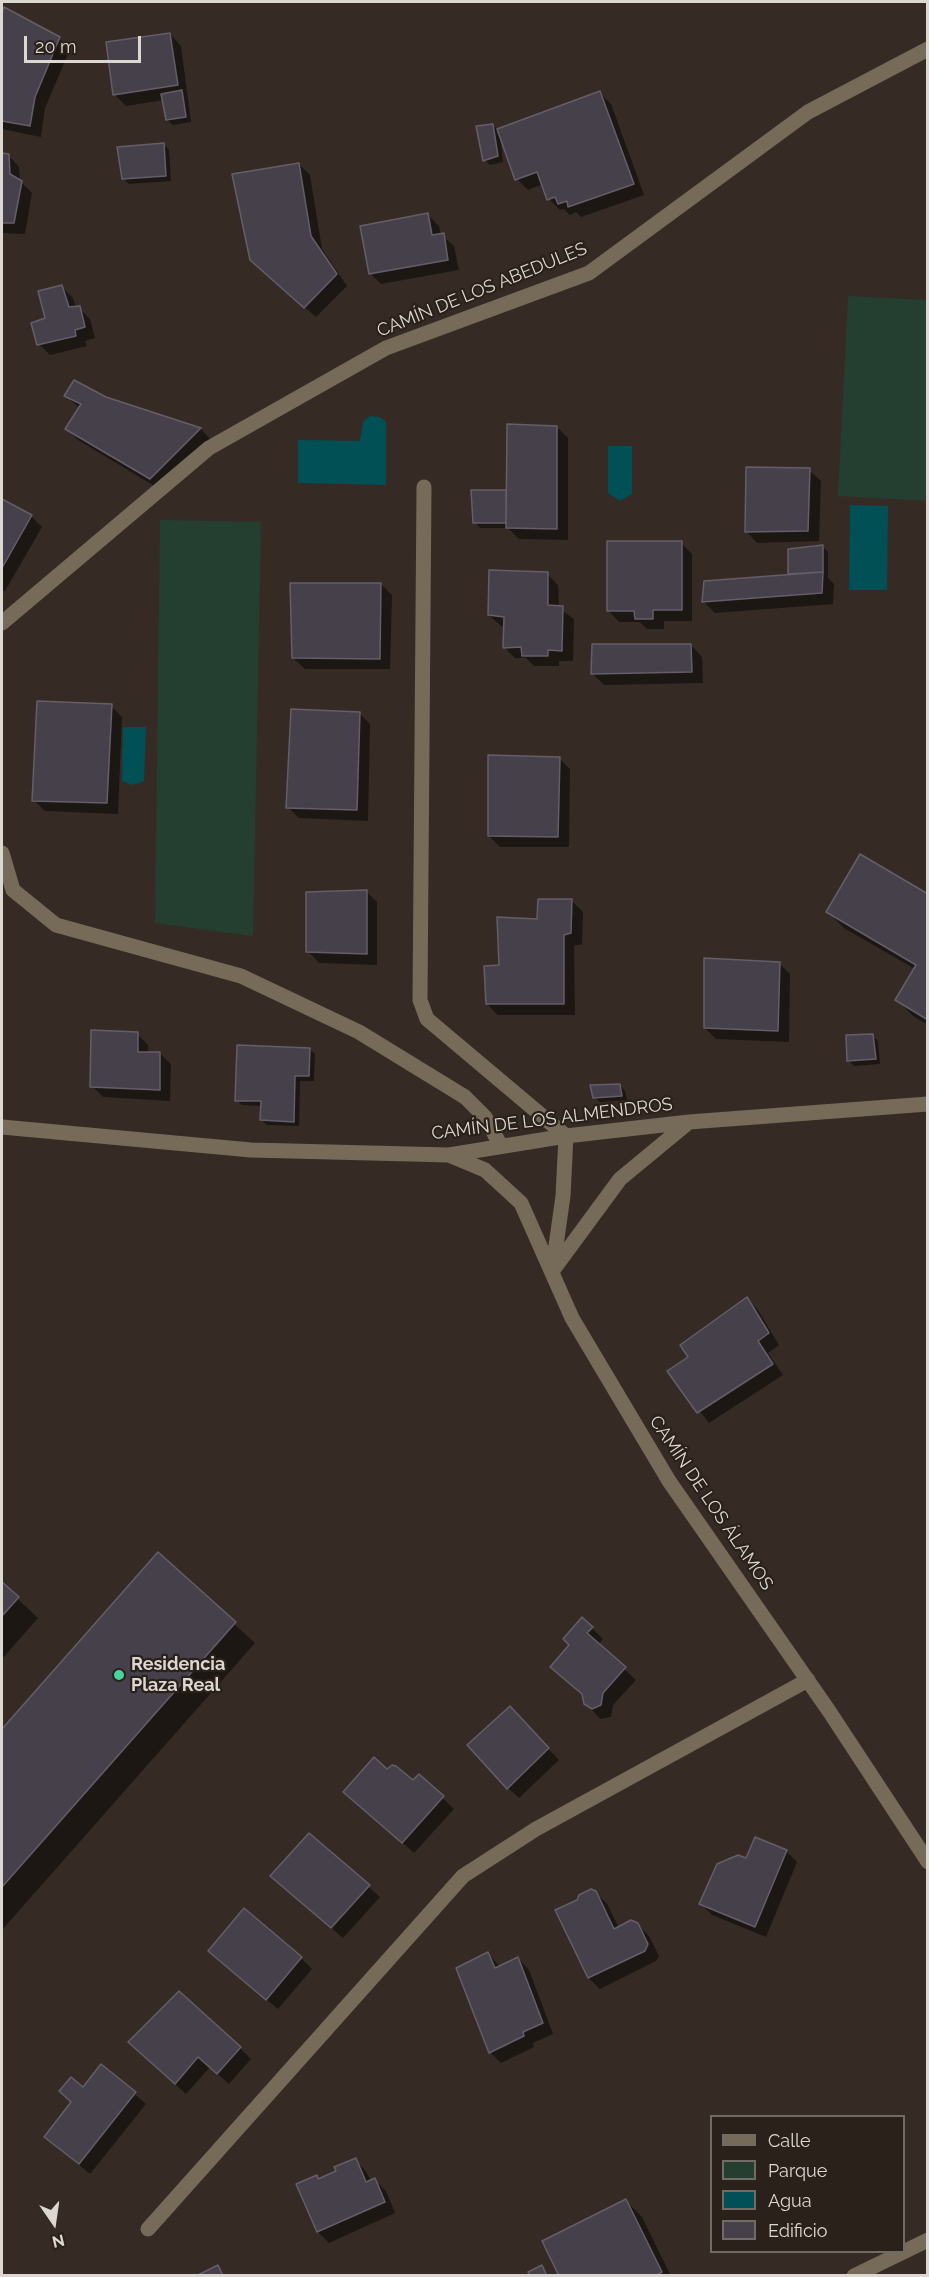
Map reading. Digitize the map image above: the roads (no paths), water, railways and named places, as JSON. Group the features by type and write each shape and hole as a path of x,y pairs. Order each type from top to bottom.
{"street":[{"name":"CAMÍN DE LOS ABEDULES","path":"2,622 209,448 386,348 589,273 808,112 927,49"},
{"path":"424,487 420,1000 427,1019 566,1136"},
{"path":"2,853 13,890 56,925 241,976 359,1032 465,1097 485,1117 501,1146"},
{"name":"CAMÍN DE LOS ALMENDROS","path":"2,1127 251,1150 449,1155 566,1136 689,1122 927,1104"},
{"path":"449,1155 485,1170 521,1203 553,1270 620,1179 689,1122"},
{"name":"CAMÍN DE LOS ÁLAMOS","path":"566,1136 563,1196 553,1270 572,1318 669,1481 808,1680 927,1862"},
{"path":"148,2229 463,1876 536,1829 808,1680"},
{"path":"905,2251 927,2240"},
{"path":"854,2276 901,2253"}],"water":[{"path":"370,416 380,417 386,422 386,485 298,483 298,440 360,441 363,422"},
{"path":"608,446 632,446 632,494 620,501 608,493"},
{"path":"850,505 888,506 887,590 849,590"},
{"path":"123,727 146,727 144,781 133,785 122,781"}],"place":[{"name":"Residencia Plaza Real","path":"119,1675"}]}
